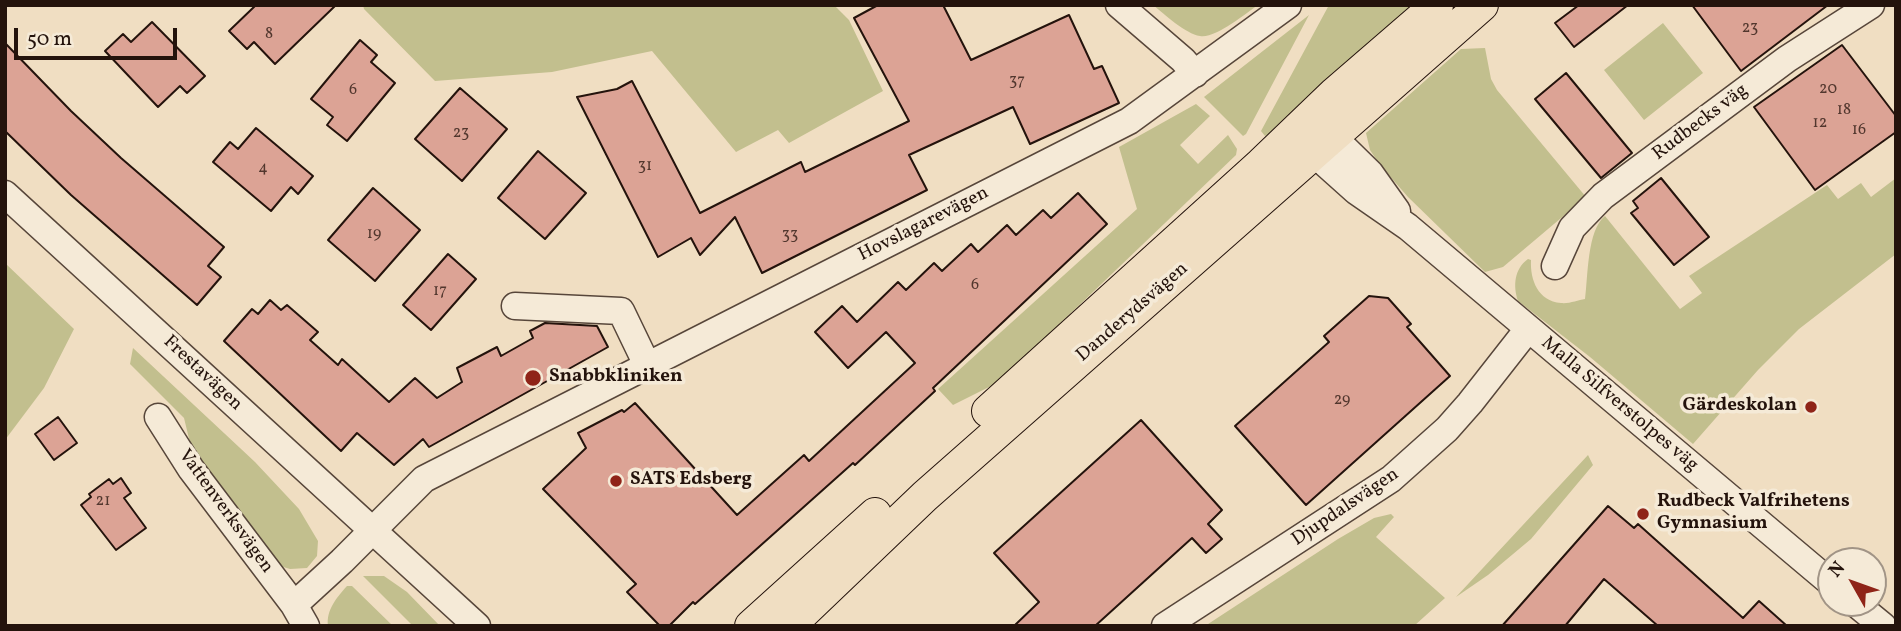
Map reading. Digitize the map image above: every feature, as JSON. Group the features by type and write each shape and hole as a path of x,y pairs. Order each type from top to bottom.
{"main road":[{"name":"Danderydsvägen","path":"789,626 1313,135 1437,5"},
{"name":"Danderydsvägen","path":"751,626 1313,135 1482,5"}],"street":[{"path":"1119,5 1184,60 1195,74"},
{"name":"Hovslagarevägen","path":"372,530 424,479 1129,121 1288,5"},
{"name":"Rudbecks väg","path":"1555,266 1572,228 1604,196 1787,59 1871,5"},
{"name":"Malla Silfverstolpes väg","path":"1313,135 1356,191 1408,227 1817,571"},
{"name":"Frestavägen","path":"5,194 477,626"},
{"path":"515,306 621,311 647,365"},
{"name":"Djupdalsvägen","path":"1165,626 1391,479 1462,412 1528,329"},
{"name":"Vattenverksvägen","path":"158,417 191,469 300,615 342,561 372,530"},
{"name":"Frestavägen","path":"399,555 461,626"}],"shaded area":[{"path":"363,5 834,5 849,20 883,91 789,143 778,130 736,152 652,51 552,72 435,81"},
{"path":"1153,5 1258,5 1222,30 1200,36 1182,28"},
{"path":"1329,5 1419,5 1280,129 1265,136 1261,131"},
{"path":"1309,15 1246,134 1243,136 1204,97"},
{"path":"1663,23 1703,73 1644,120 1604,70"},
{"path":"1485,48 1491,79 1497,90 1586,197 1503,267 1485,272 1408,197 1380,165 1370,150 1366,133 1461,49"},
{"path":"1196,104 1210,116 1180,145 1198,164 1228,135 1237,149 1236,155 999,382 953,405 938,389 1137,209 1119,147"},
{"path":"1896,178 1896,254 1799,329 1758,370 1693,444 1590,357 1518,301 1516,278 1528,259 1531,260 1534,282 1546,298 1564,303 1585,299 1592,243 1599,223 1605,216 1680,309 1702,293 1689,276 1827,185 1838,199 1861,183 1871,197"},
{"path":"5,263 74,329 44,388 5,440"},
{"path":"133,348 255,462 299,509 318,541 317,556 307,568 290,569 277,565 192,451 184,418 130,364"},
{"path":"1588,455 1593,465 1531,539 1488,575 1456,597"},
{"path":"1391,514 1394,517 1376,537 1445,598 1414,626 1205,626 1338,539 1374,518"},
{"path":"363,576 384,576 407,592 440,626 413,626"},
{"path":"347,586 352,586 393,626 328,626 330,609"}],"building":[{"path":"256,5 336,5 275,64 254,42 247,49 229,31"},
{"path":"878,5 943,5 971,60 1069,15 1094,69 1102,66 1119,103 1030,144 1013,107 909,155 927,190 762,273 735,217 700,255 691,238 658,257 577,97 617,89 632,81 700,213 801,162 805,172 909,121 854,18"},
{"path":"1579,5 1628,5 1574,47 1555,23"},
{"path":"1692,5 1828,5 1741,71"},
{"path":"152,22 205,76 187,93 180,86 158,107 105,51 123,34 131,42"},
{"path":"360,40 377,55 371,62 395,83 347,141 327,125 333,117 311,99"},
{"path":"5,43 121,158 224,247 208,266 221,277 197,305 71,195 5,131"},
{"path":"1842,45 1896,116 1896,132 1815,190 1754,107"},
{"path":"1566,73 1632,153 1601,178 1535,99"},
{"path":"460,88 507,129 462,181 415,139"},
{"path":"256,128 313,176 298,194 291,187 271,211 213,162 230,142 238,149"},
{"path":"538,151 586,193 545,239 498,198"},
{"path":"1661,178 1709,237 1674,265 1631,213 1638,208 1633,201"},
{"path":"373,188 420,230 375,281 328,240"},
{"path":"1078,193 1107,224 855,465 853,463 669,626 660,626 627,592 636,584 543,489 586,448 578,433 622,410 624,412 635,403 737,515 804,455 809,461 915,363 886,332 848,368 815,332 842,306 857,322 898,282 906,290 934,263 942,271 971,244 978,252 1007,225 1016,235 1043,210 1051,218"},
{"path":"448,254 476,279 431,330 403,305"},
{"path":"1369,296 1388,298 1411,324 1407,327 1450,376 1306,505 1235,426 1329,342 1324,336"},
{"path":"270,300 281,310 287,305 318,332 310,340 338,365 342,359 389,402 415,378 437,398 462,382 457,368 497,347 501,356 533,338 530,331 545,323 597,326 608,347 429,447 423,439 394,465 357,433 341,451 224,341 252,309 258,314"},
{"path":"58,417 77,443 54,460 35,434"},
{"path":"1141,420 1222,510 1208,524 1222,539 1206,553 1192,538 1095,626 1014,626 1039,602 994,553"},
{"path":"121,478 131,493 124,498 146,528 116,550 81,505 91,497 89,494 109,479 113,484"},
{"name":"Rudbeck Valfrihetens Gymnasium","path":"1608,506 1634,528 1638,524 1743,618 1759,601 1787,626 1658,626 1604,579 1565,626 1502,626"}],"place":[{"name":"Snabbkliniken","path":"533,378"},
{"name":"Gärdeskolan","path":"1811,407"},
{"name":"SATS Edsberg","path":"616,481"},
{"name":"Rudbeck Valfrihetens Gymnasium","path":"1643,514"}]}
